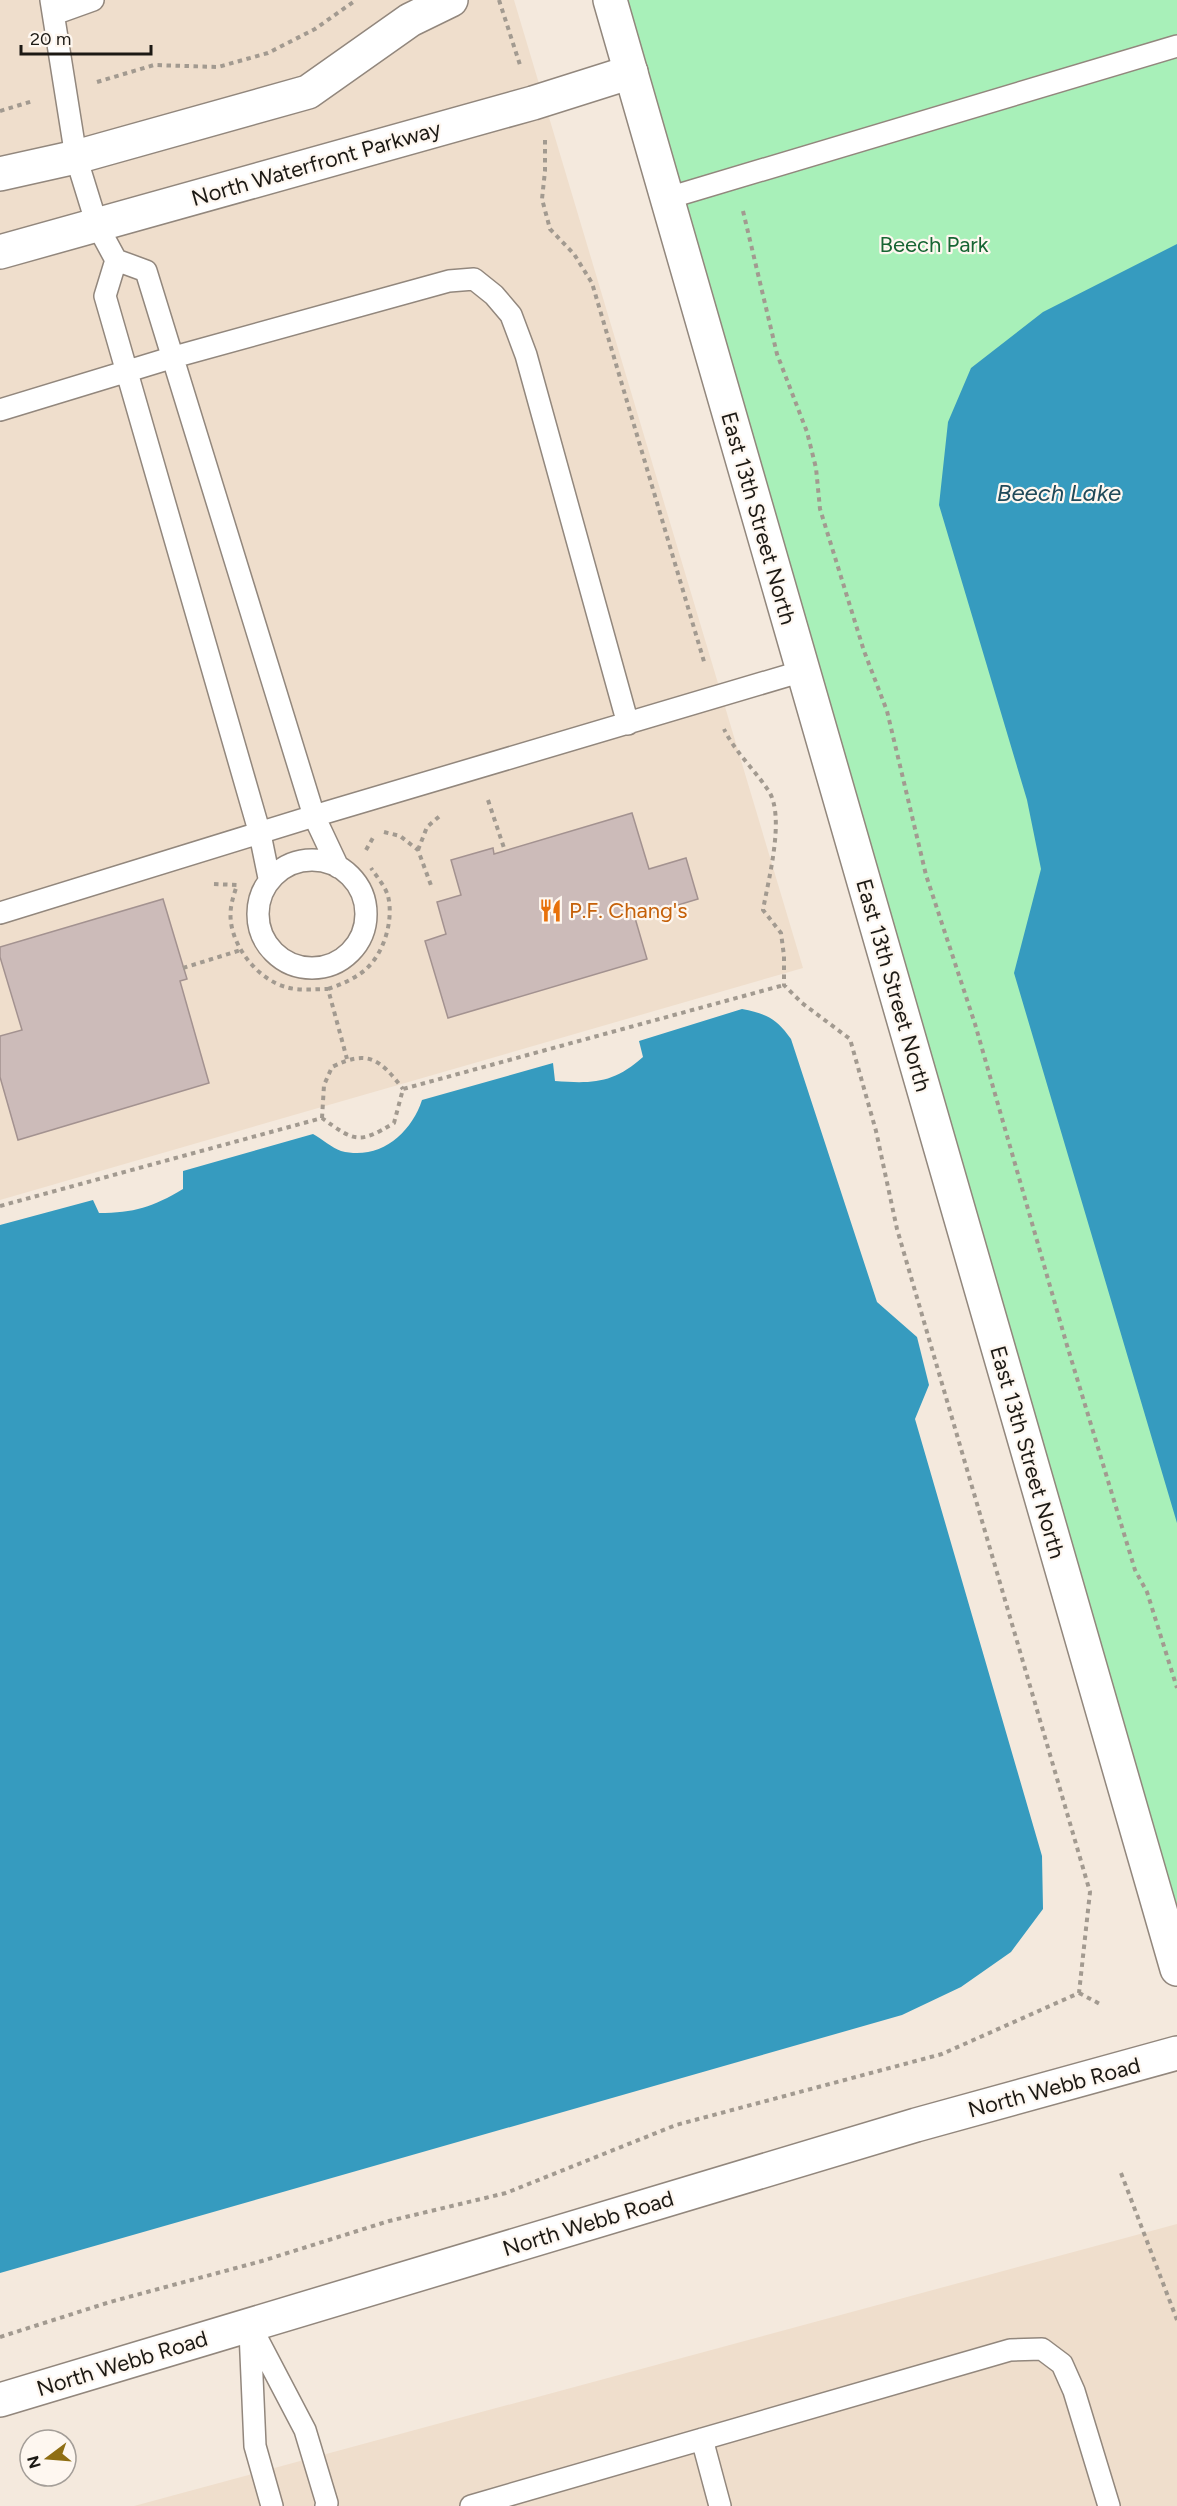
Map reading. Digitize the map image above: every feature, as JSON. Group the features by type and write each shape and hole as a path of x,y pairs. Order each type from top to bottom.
{"main road":[{"path":"0,174 76,157 308,92 410,20 451,0"},
{"name":"East 13th Street North","path":"610,0 1177,1969"},
{"name":"North Waterfront Parkway","path":"0,252 533,103 632,72"},
{"name":"North Webb Road","path":"0,2400 916,2125 1177,2053"}],"lane":[{"path":"93,0 52,7 76,157 97,225 116,260 146,271 314,816 338,867"},
{"path":"668,198 1177,46"},
{"path":"116,260 105,296 260,834 269,878"},
{"path":"0,410 174,357 449,281 474,279 494,295 511,315 526,355 628,724"},
{"path":"0,913 314,816 803,671"},
{"path":"303,861 321,861 338,867 353,878 362,893 366,911 364,929 357,945 345,958 328,967 311,969 293,966 278,957 266,944 259,927 259,900 269,878 282,867 303,861"},
{"path":"250,2325 255,2446 272,2506"},
{"path":"250,2325 305,2430 326,2506"},
{"path":"471,2506 1010,2350 1042,2349 1062,2364 1074,2391 1109,2506"},
{"path":"702,2439 720,2506"}],"path":[{"path":"0,111 154,65 218,67 268,53 315,28 356,0"},
{"path":"499,0 544,138 545,171 542,199 550,229 574,254 592,283 731,744 770,792 775,817 774,854 763,910 781,933 784,985 802,1003 850,1039 876,1131 897,1228 1090,1892 1078,1993"},
{"path":"735,178 777,354 807,432 816,468 820,509 864,651 887,711 926,875 975,1024 1066,1342 1135,1569 1147,1592 1177,1688"},
{"path":"477,803 499,797"},
{"path":"488,800 505,850"},
{"path":"418,850 428,827 442,814"},
{"path":"237,885 232,901 231,922 241,950 259,972 286,987 328,989 348,982 367,969 380,951 389,922 388,897 369,866 366,851 372,837 386,831 400,836 418,850 432,888"},
{"path":"183,968 241,950"},
{"path":"403,1089 784,985"},
{"path":"328,989 347,1059"},
{"path":"322,1118 324,1085 332,1067 347,1059 366,1057 386,1067 403,1089"},
{"path":"322,1118 348,1137 370,1137 394,1123 403,1089"},
{"path":"0,1206 322,1118"},
{"path":"0,2337 110,2301 262,2261 389,2221 506,2193 676,2125 942,2054 1078,1993 1101,2004"},
{"path":"1121,2173 1177,2320"}],"shaded area":[{"path":"0,0 514,0 803,968 0,1200"},
{"path":"1177,2224 1177,2506 134,2506"}],"green space":[{"name":"Beech Park","path":"610,0 1177,0 1177,1970"}],"water":[{"name":"Beech Lake","path":"1177,244 1177,1523 1014,973 1041,869 1027,800 939,505 948,422 971,368 1043,312"},
{"path":"742,1009 770,1018 781,1026 791,1039 877,1302 917,1337 929,1385 915,1419 1042,1856 1043,1909 1011,1952 961,1987 902,2015 0,2273 0,1225 93,1200 99,1213 143,1208 183,1189 183,1171 313,1134 341,1151 368,1152 392,1142 402,1134 410,1124 422,1100 553,1063 555,1081 602,1080 622,1072 643,1057 639,1041"}],"building":[{"name":"P.F. Chang's","path":"632,813 649,869 686,858 698,899 635,918 647,959 448,1018 425,941 446,934 437,902 461,895 451,860 493,848 494,854"},
{"path":"163,899 187,979 180,981 209,1083 18,1140 0,1077 0,1036 22,1030 0,957 0,947"}],"place":[{"name":"P.F. Chang's","path":"551,910"}]}
